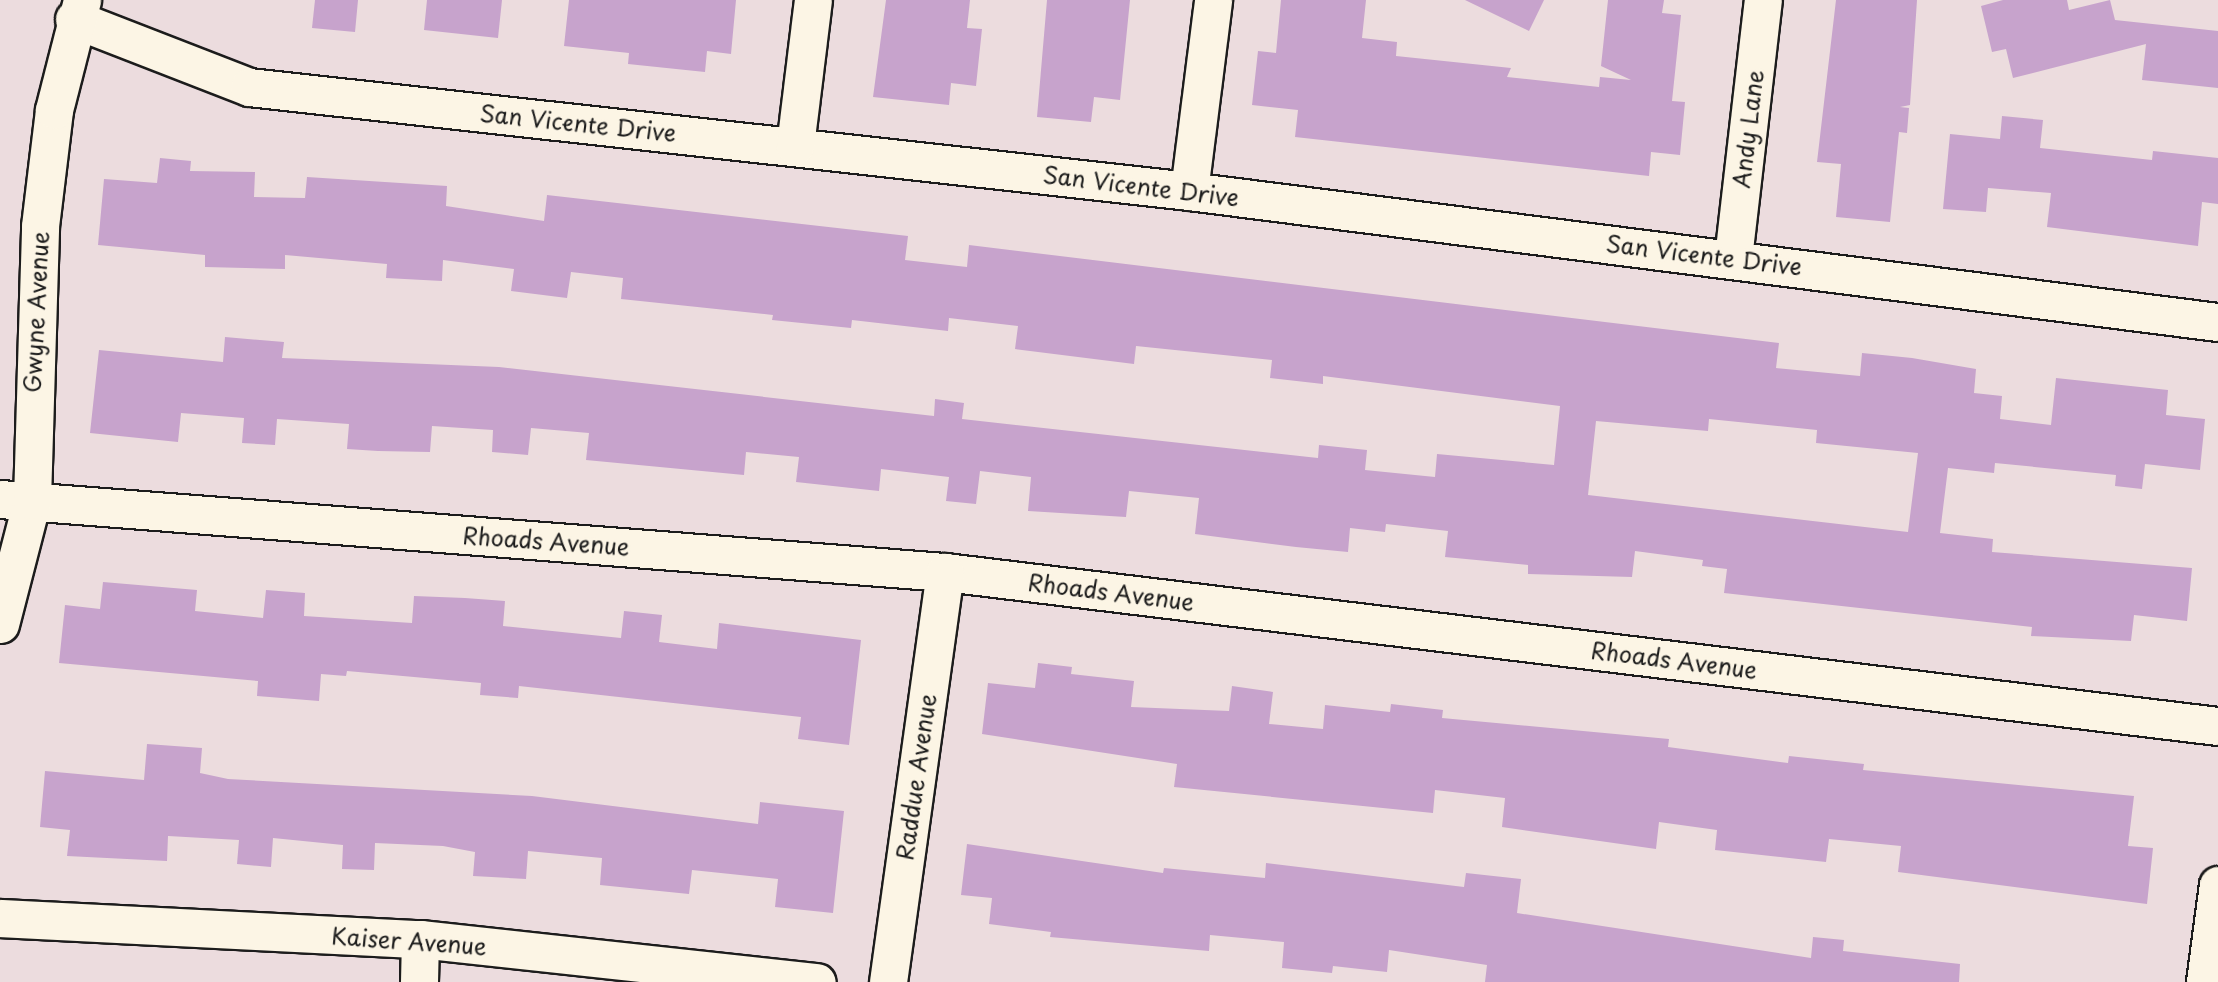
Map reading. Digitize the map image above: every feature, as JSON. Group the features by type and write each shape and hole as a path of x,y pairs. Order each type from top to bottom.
{"street":[{"path":"795,146 813,0"},
{"path":"1189,191 1213,0"},
{"name":"Andy Lane","path":"1733,258 1763,0"},
{"name":"San Vicente Drive","path":"78,10 249,87 1189,191 1733,258 2218,323"},
{"name":"Gwyne Avenue","path":"0,624 16,500 40,226 54,110 78,10"},
{"name":"Rhoads Avenue","path":"16,500 944,572 2218,726"},
{"name":"Raddue Avenue","path":"888,982 944,572"},
{"path":"2204,982 2218,885"},
{"name":"Kaiser Avenue","path":"0,918 420,939 817,982"},
{"path":"419,982 420,939"}],"building":[{"path":"315,0 358,0 355,32 312,28"},
{"path":"427,0 502,0 498,38 424,30"},
{"path":"569,0 736,0 731,54 707,51 705,72 628,64 629,53 564,46"},
{"path":"886,0 970,0 967,28 982,29 976,86 951,83 949,105 873,97"},
{"path":"1047,0 1130,0 1120,100 1094,97 1091,122 1037,117"},
{"path":"1281,0 1366,0 1362,38 1397,42 1396,56 1511,68 1507,77 1599,87 1600,77 1631,80 1601,66 1608,0 1664,0 1662,13 1681,15 1672,101 1685,102 1680,155 1651,152 1649,176 1295,137 1298,110 1252,105 1258,51 1276,53"},
{"path":"1465,0 1544,0 1529,31"},
{"path":"1836,0 1917,0 1910,105 1900,107 1909,108 1907,133 1899,132 1890,222 1836,217 1841,164 1817,162"},
{"path":"2003,0 2067,0 2069,10 2110,0 2115,20 2218,31 2218,88 2142,80 2146,44 2013,78 2006,49 1992,52 1981,6"},
{"path":"2002,116 2043,120 2040,148 2152,160 2153,151 2218,158 2218,204 2202,202 2198,246 2047,227 2051,193 1988,188 1986,212 1943,209 1950,134 2000,139"},
{"path":"160,158 191,161 190,171 255,172 254,197 305,198 307,177 447,186 446,206 544,221 547,195 908,236 905,260 967,267 969,245 1779,343 1776,368 1860,376 1862,353 1912,358 1976,369 1974,393 2002,396 2000,419 2051,425 2056,378 2168,390 2166,415 2205,419 2200,470 2145,464 2142,489 2115,486 2116,475 1995,463 1994,473 1948,468 1940,533 1993,539 1992,552 2192,568 2187,621 2134,615 2131,641 2031,636 2032,627 1724,593 1727,569 1702,566 1703,560 1635,551 1632,577 1528,574 1528,565 1445,557 1448,531 1386,524 1385,532 1350,528 1348,552 1296,547 1195,534 1199,498 1129,491 1126,517 1028,511 1031,477 980,471 976,504 946,501 949,477 881,469 879,491 796,482 799,457 746,452 744,475 586,460 589,433 531,428 528,455 492,452 493,430 432,426 430,452 378,451 347,449 349,424 277,419 275,445 242,443 244,418 181,413 178,442 90,433 99,350 223,362 225,337 284,342 282,358 499,367 934,416 935,399 964,403 962,419 1318,458 1319,445 1367,450 1365,470 1435,477 1437,454 1554,465 1560,406 1323,376 1323,384 1270,378 1272,360 1136,346 1134,364 1015,349 1018,326 949,318 948,331 852,320 851,328 772,320 773,315 621,299 623,278 571,272 567,298 511,291 514,269 443,260 442,281 386,278 387,264 285,255 285,269 205,267 205,255 98,245 104,179 157,183","holes":["1709,419 1817,430 1816,443 1918,453 1908,532 1588,495 1596,421 1708,431"]},
{"path":"103,582 197,590 195,611 263,618 266,590 305,593 304,616 412,623 414,596 465,598 505,601 503,626 621,638 624,611 662,615 659,642 717,649 719,623 861,640 849,745 798,739 801,717 519,686 518,698 480,695 481,683 347,671 346,676 321,674 319,701 257,696 258,681 59,663 65,605 100,609"},
{"path":"1038,663 1072,667 1071,674 1134,681 1131,707 1229,711 1232,686 1273,692 1269,724 1323,729 1325,705 1390,712 1391,704 1443,710 1442,718 1669,739 1668,747 1788,763 1789,756 1864,764 1863,770 2134,796 2128,846 2153,848 2147,904 1898,872 1901,846 1829,839 1826,862 1715,850 1717,830 1659,822 1656,849 1502,827 1505,798 1435,790 1433,813 1174,787 1177,764 982,734 988,683 1035,688"},
{"path":"147,744 202,748 200,773 228,779 532,796 758,824 760,802 844,811 833,913 775,907 778,879 692,870 689,894 600,885 602,858 528,851 526,879 473,876 475,852 443,846 375,843 374,870 342,869 343,845 273,838 271,867 237,864 239,840 168,836 167,861 67,856 70,830 40,827 45,771 144,780"},
{"path":"967,844 1163,873 1164,868 1265,878 1266,863 1464,887 1466,873 1521,879 1517,913 1811,958 1813,937 1844,940 1843,951 1960,964 1959,982 1485,982 1487,965 1389,950 1387,972 1333,966 1332,973 1282,968 1284,942 1210,935 1209,951 1050,937 1051,932 989,924 992,898 961,895"}]}
